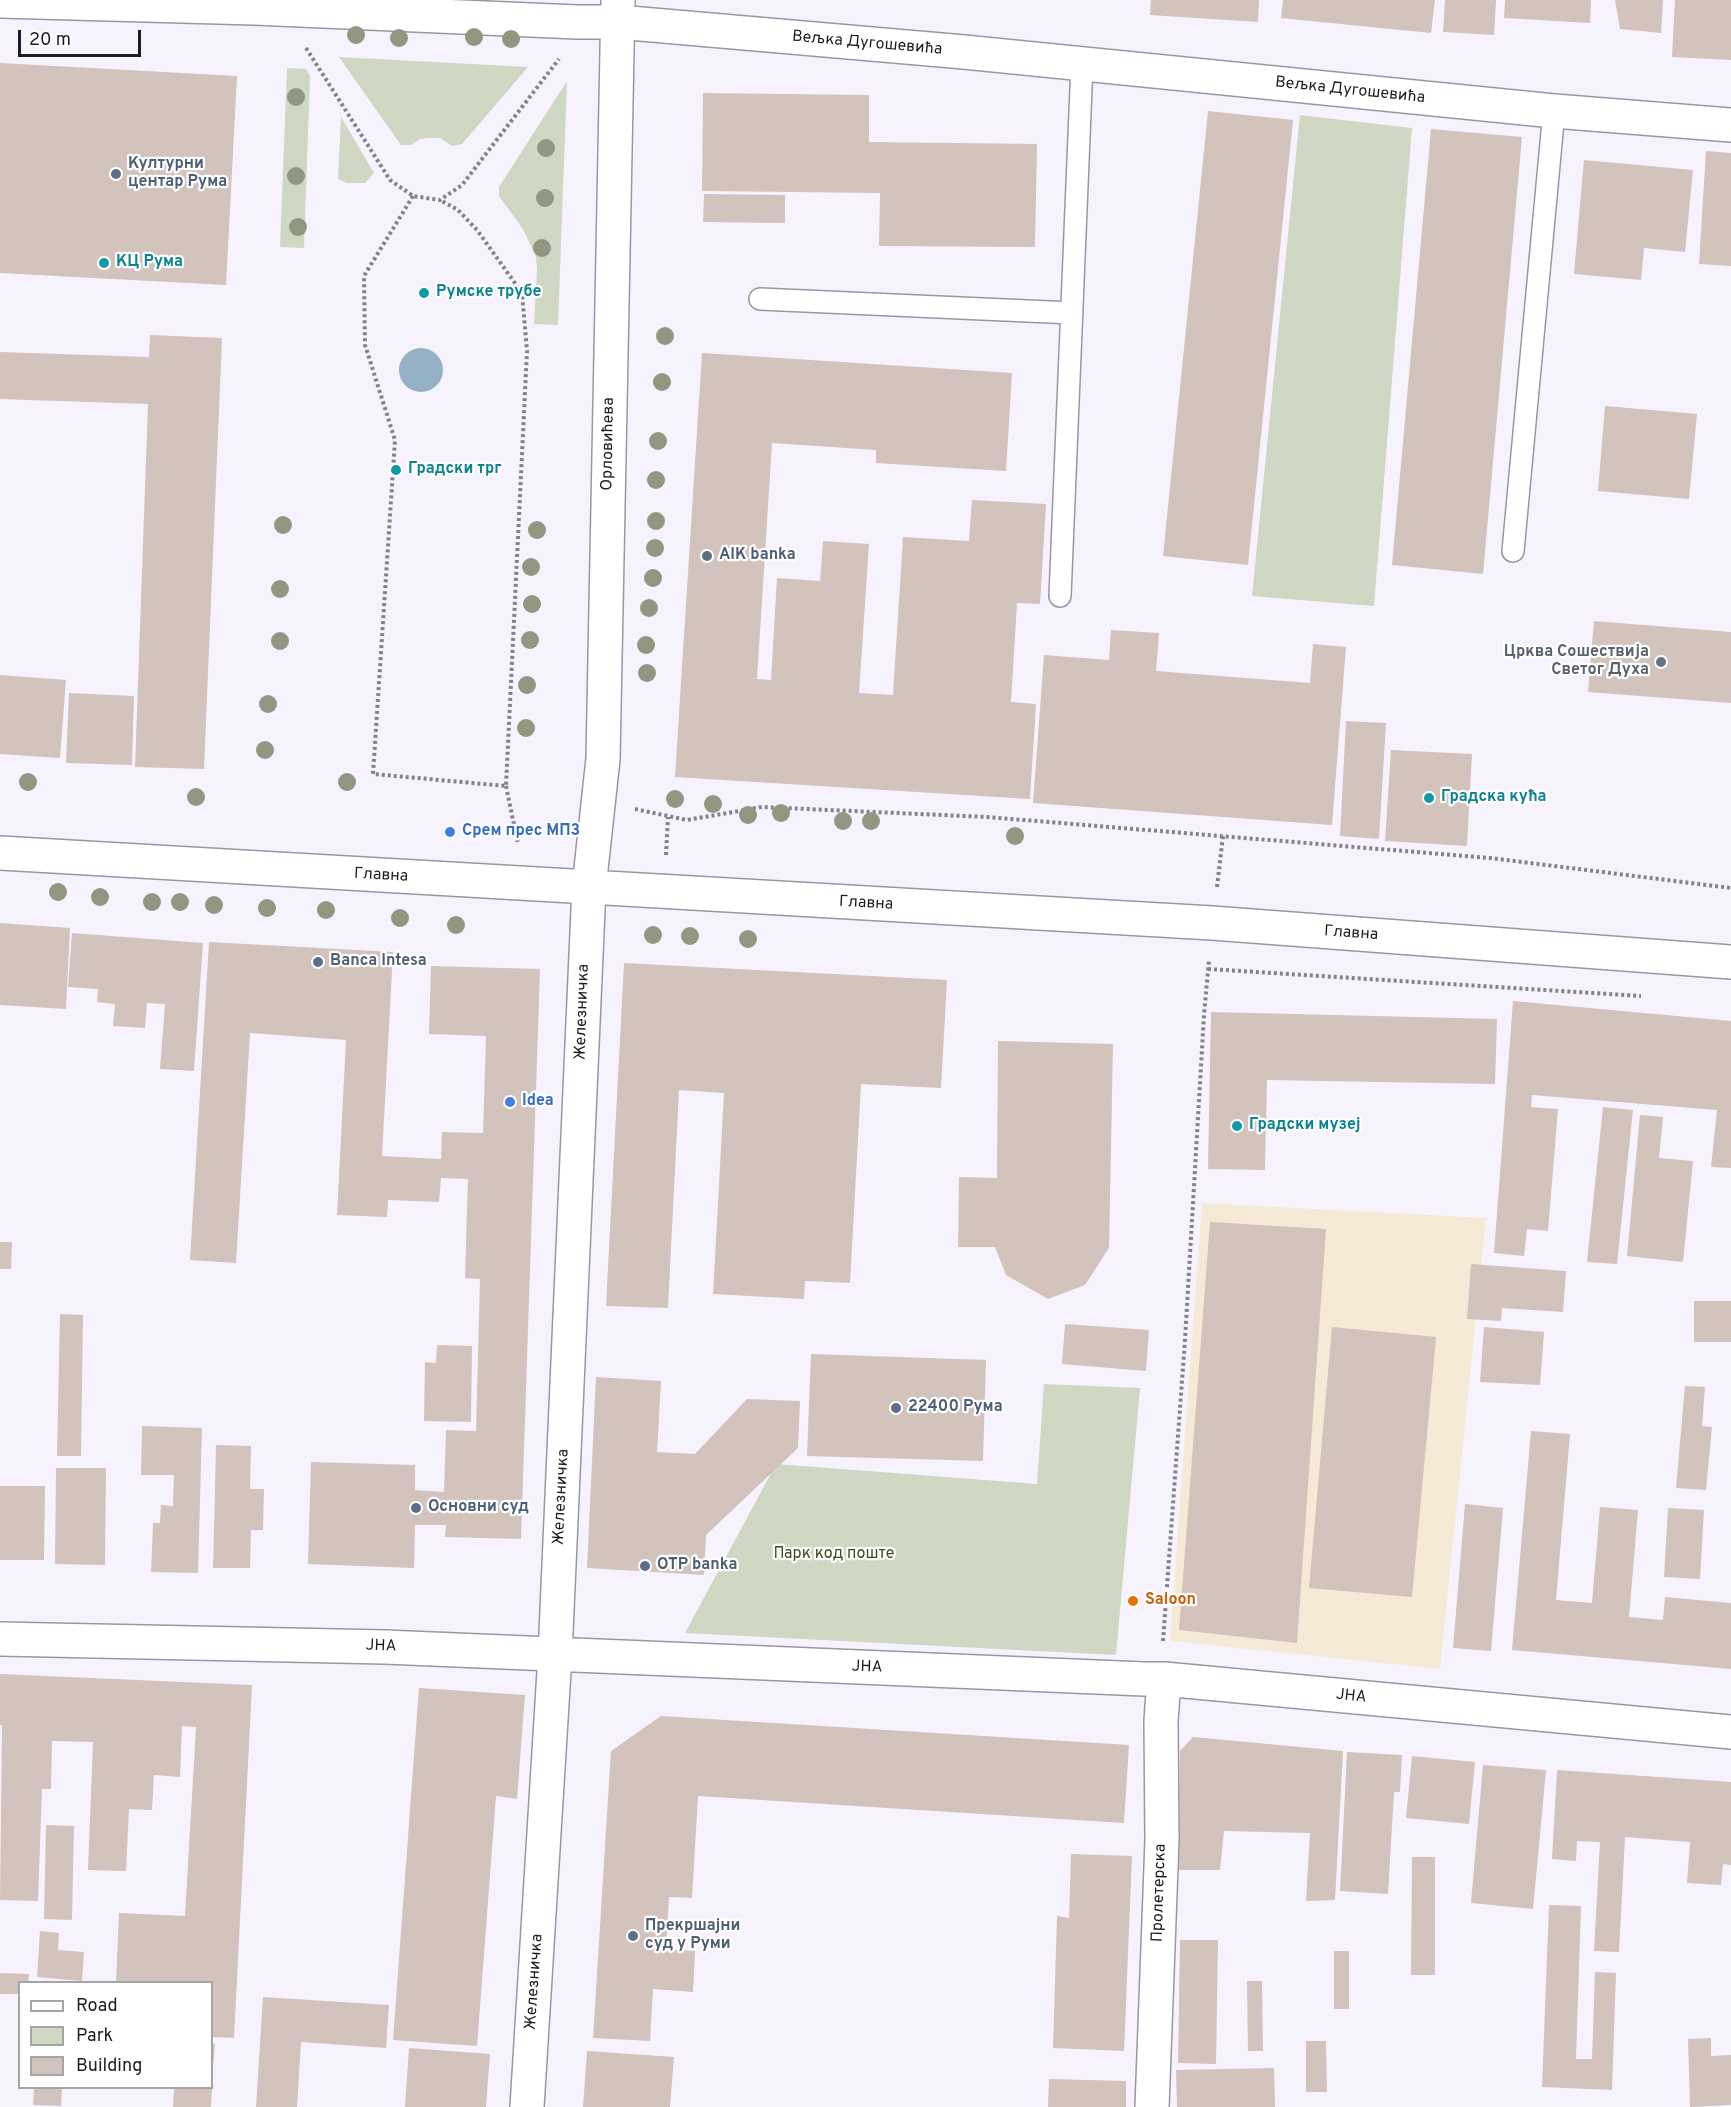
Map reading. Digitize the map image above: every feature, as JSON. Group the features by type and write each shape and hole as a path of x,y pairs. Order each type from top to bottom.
{"street":[{"name":"Вељка Дугошевића","path":"0,0 288,9 578,22 618,11 1082,64 1554,111 1731,125"},
{"name":"Орловићева","path":"589,887 603,759 618,11"},
{"name":"Главна","path":"0,853 1212,923 1731,962"},
{"name":"Железничка","path":"527,2107 555,1655 589,887"},
{"name":"ЈНА","path":"0,1639 385,1647 1154,1679 1731,1732"},
{"name":"Пролетерска","path":"1152,2107 1162,1840 1161,1721 1154,1679"}],"lane":[{"path":"1060,596 1082,64"},
{"path":"1513,551 1554,111"},
{"path":"760,299 1072,313"}],"path":[{"path":"288,9 299,36 390,180 413,196 440,200 459,210 522,293 527,351 506,786 525,884"},
{"path":"440,200 462,185 568,48 578,22"},
{"path":"413,196 364,276 365,345 395,440 374,774 506,786"},
{"path":"600,785 637,810 687,820 762,807 987,817 1490,858 1731,888"},
{"path":"1154,1679 1144,1653 1162,1655 1185,1340 1208,969 1223,836"},
{"path":"1208,969 1648,997"}],"shaded area":[{"path":"1202,1203 1486,1218 1440,1669 1170,1641"}],"green space":[{"path":"339,57 528,67 462,144 452,146 440,138 429,138 420,139 411,145 401,145"},
{"path":"287,68 306,69 310,76 304,248 280,247"},
{"path":"567,81 558,325 534,324 536,257 523,229 499,196 499,187"},
{"path":"1300,115 1412,128 1374,606 1252,596"},
{"path":"341,117 374,173 365,183 347,183 338,179"},
{"name":"Парк код поште","path":"1044,1384 1140,1388 1116,1655 685,1633 776,1464 1037,1484"}],"water":[{"path":"421,348 430,349 437,354 442,361 442,379 437,386 430,391 421,392 412,391 405,386 400,379 399,370 400,361 405,354 412,349"}],"building":[{"path":"1151,0 1259,0 1258,22 1150,15"},
{"path":"1283,0 1435,0 1431,33 1281,18"},
{"path":"1445,0 1496,0 1494,35 1443,32"},
{"path":"1505,0 1591,0 1590,23 1504,18"},
{"path":"1615,0 1663,0 1661,33 1620,29"},
{"path":"1675,0 1731,0 1731,60 1672,57"},
{"name":"Културни центар Рума","path":"0,63 237,76 226,285 0,273"},
{"path":"703,93 869,95 869,142 1037,144 1035,247 879,246 880,193 702,191"},
{"path":"1208,111 1293,120 1248,565 1163,556"},
{"path":"1431,129 1522,137 1483,574 1392,565"},
{"path":"1706,151 1731,153 1731,266 1699,264"},
{"path":"1584,160 1693,170 1685,252 1644,248 1641,280 1574,274"},
{"path":"704,194 785,195 785,223 703,222"},
{"path":"150,335 222,338 204,769 135,767 148,404 0,399 0,352 149,357"},
{"path":"702,353 1012,373 1006,471 876,463 876,450 772,443 757,679 771,680 777,578 820,581 823,541 869,544 859,693 893,695 903,537 969,541 972,500 1046,504 1040,604 1017,603 1011,702 1036,704 1030,799 675,777"},
{"path":"1605,406 1697,414 1689,499 1598,491"},
{"name":"Црква Сошествија Светог Духа","path":"1594,621 1731,632 1731,703 1588,692"},
{"path":"1111,630 1159,633 1156,671 1310,683 1313,644 1346,647 1332,825 1033,803 1044,655 1109,660"},
{"path":"0,675 66,680 60,758 0,754"},
{"path":"69,693 134,696 132,765 66,763"},
{"path":"1346,721 1386,723 1379,839 1340,836"},
{"name":"Градска кућа","path":"1391,750 1472,754 1467,846 1385,841"},
{"path":"0,923 70,928 66,1009 0,1005"},
{"path":"72,933 203,943 194,1071 160,1069 165,1004 147,1003 145,1028 113,1026 115,1004 97,1002 98,989 68,987"},
{"path":"209,942 393,952 382,1156 441,1159 442,1132 483,1133 486,1036 429,1034 431,966 540,969 521,1539 445,1537 446,1525 415,1525 414,1568 308,1564 311,1462 415,1465 415,1490 444,1492 446,1430 476,1431 480,1279 465,1278 468,1179 441,1178 439,1202 388,1200 387,1217 337,1215 346,1040 250,1033 236,1263 190,1260"},
{"path":"624,963 947,980 941,1088 861,1084 850,1283 805,1281 804,1299 713,1294 724,1093 679,1090 668,1308 606,1306"},
{"path":"1513,1001 1731,1021 1731,1168 1711,1167 1717,1110 1532,1095 1531,1107 1558,1109 1548,1231 1527,1229 1524,1256 1494,1253"},
{"name":"Градски музеј","path":"1211,1012 1497,1019 1495,1084 1267,1080 1265,1170 1208,1169"},
{"path":"998,1041 1113,1044 1109,1248 1085,1285 1048,1299 1006,1275 995,1247 958,1247 959,1177 997,1178"},
{"path":"1603,1107 1633,1110 1617,1264 1587,1262"},
{"path":"1640,1115 1663,1117 1659,1158 1693,1161 1683,1262 1627,1256"},
{"path":"1210,1222 1326,1229 1297,1643 1179,1630"},
{"path":"0,1242 12,1242 11,1269 0,1269"},
{"path":"1471,1264 1566,1271 1563,1312 1502,1308 1501,1321 1467,1319"},
{"path":"1694,1301 1731,1301 1731,1342 1694,1342"},
{"path":"60,1314 83,1315 81,1456 57,1456"},
{"path":"1065,1324 1149,1330 1146,1371 1062,1364"},
{"path":"1332,1327 1436,1337 1412,1597 1309,1588"},
{"path":"1484,1327 1544,1332 1540,1385 1480,1382"},
{"path":"437,1345 472,1346 471,1422 424,1421 425,1362 436,1363"},
{"name":"22400 Рума","path":"811,1354 986,1360 983,1461 807,1456"},
{"path":"596,1377 661,1381 657,1452 695,1454 747,1399 800,1401 798,1448 706,1535 704,1575 587,1568"},
{"path":"1685,1386 1705,1387 1702,1426 1712,1427 1706,1490 1676,1488"},
{"path":"142,1426 202,1428 198,1573 151,1572 153,1523 160,1523 161,1505 173,1506 174,1475 141,1475"},
{"path":"1531,1431 1570,1434 1556,1600 1592,1603 1600,1507 1638,1510 1629,1617 1663,1620 1665,1597 1731,1603 1731,1669 1512,1650"},
{"path":"216,1445 251,1446 250,1489 264,1489 263,1530 251,1530 250,1568 213,1568"},
{"path":"56,1468 106,1468 105,1565 55,1564"},
{"path":"0,1486 45,1486 44,1560 0,1560"},
{"path":"1465,1504 1503,1508 1491,1651 1453,1648"},
{"path":"1668,1508 1704,1510 1700,1579 1664,1577"},
{"path":"0,1674 252,1685 234,2038 213,2037 213,1981 116,1981 119,1913 185,1916 196,1727 182,1726 180,1777 154,1775 152,1810 129,1809 126,1871 88,1870 93,1742 52,1741 51,1789 42,1789 38,1901 0,1900 2,1725 0,1725"},
{"path":"419,1688 525,1695 517,1799 496,1796 477,2046 393,2040"},
{"path":"661,1716 1129,1745 1124,1823 698,1796 692,1898 669,1897 666,1949 695,1951 693,1992 653,1989 650,2041 593,2038 611,1751"},
{"path":"1193,1737 1343,1751 1335,1900 1306,1901 1310,1833 1224,1831 1220,1870 1179,1870 1180,1751"},
{"path":"1347,1752 1402,1755 1400,1792 1394,1792 1388,1894 1340,1891"},
{"path":"1412,1756 1475,1762 1469,1824 1406,1818"},
{"path":"1483,1765 1546,1770 1533,1909 1471,1903"},
{"path":"1557,1770 1731,1782 1731,1865 1723,1864 1721,1885 1687,1883 1690,1842 1625,1837 1619,1952 1594,1951 1600,1842 1577,1841 1576,1861 1552,1859"},
{"path":"46,1825 74,1826 72,1920 44,1919"},
{"path":"1071,1854 1132,1856 1124,2051 1053,2048 1057,1916 1069,1918"},
{"path":"1412,1857 1435,1857 1435,1975 1411,1975"},
{"path":"1549,1905 1581,1906 1576,2059 1592,2059 1595,1972 1616,1973 1612,2090 1542,2087"},
{"path":"40,1931 59,1933 58,1950 84,1952 82,1981 37,1977"},
{"path":"1180,1940 1218,1940 1216,2064 1178,2063"},
{"path":"1334,1951 1349,1951 1349,2009 1334,2009"},
{"path":"0,1973 29,1974 28,1981 18,1981 18,1994 0,1994"},
{"path":"1247,1981 1262,1981 1263,2051 1248,2051"},
{"path":"263,1997 389,2005 386,2048 301,2042 297,2107 256,2107"},
{"path":"1711,2038 1711,2056 1731,2055 1731,2105 1690,2107 1688,2039"},
{"path":"1306,2041 1326,2041 1327,2092 1306,2092"},
{"path":"213,2043 215,2044 213,2067"},
{"path":"409,2048 490,2054 486,2107 405,2107"},
{"path":"587,2051 674,2057 670,2107 583,2107"},
{"path":"1274,2068 1275,2107 1177,2107 1176,2070"},
{"path":"1049,2079 1126,2081 1126,2107 1048,2107"},
{"path":"34,2089 62,2089 61,2106 33,2105"},
{"path":"174,2089 212,2089 211,2107 173,2107"}],"place":[{"name":"Културни центар Рума","path":"116,174"},
{"name":"КЦ Рума","path":"104,263"},
{"name":"Румске трубе","path":"424,293"},
{"name":"Градски трг","path":"396,470"},
{"name":"AIK banka","path":"707,556"},
{"name":"Црква Сошествија Светог Духа","path":"1661,662"},
{"name":"Градска кућа","path":"1429,798"},
{"name":"Срем прес МП3","path":"450,832"},
{"name":"Banca Intesa","path":"318,962"},
{"name":"Idea","path":"510,1102"},
{"name":"Градски музеј","path":"1237,1126"},
{"name":"22400 Рума","path":"896,1408"},
{"name":"Основни суд","path":"416,1508"},
{"name":"OTP banka","path":"645,1566"},
{"name":"Saloon","path":"1133,1601"},
{"name":"Прекршајни суд у Руми","path":"633,1936"}]}
